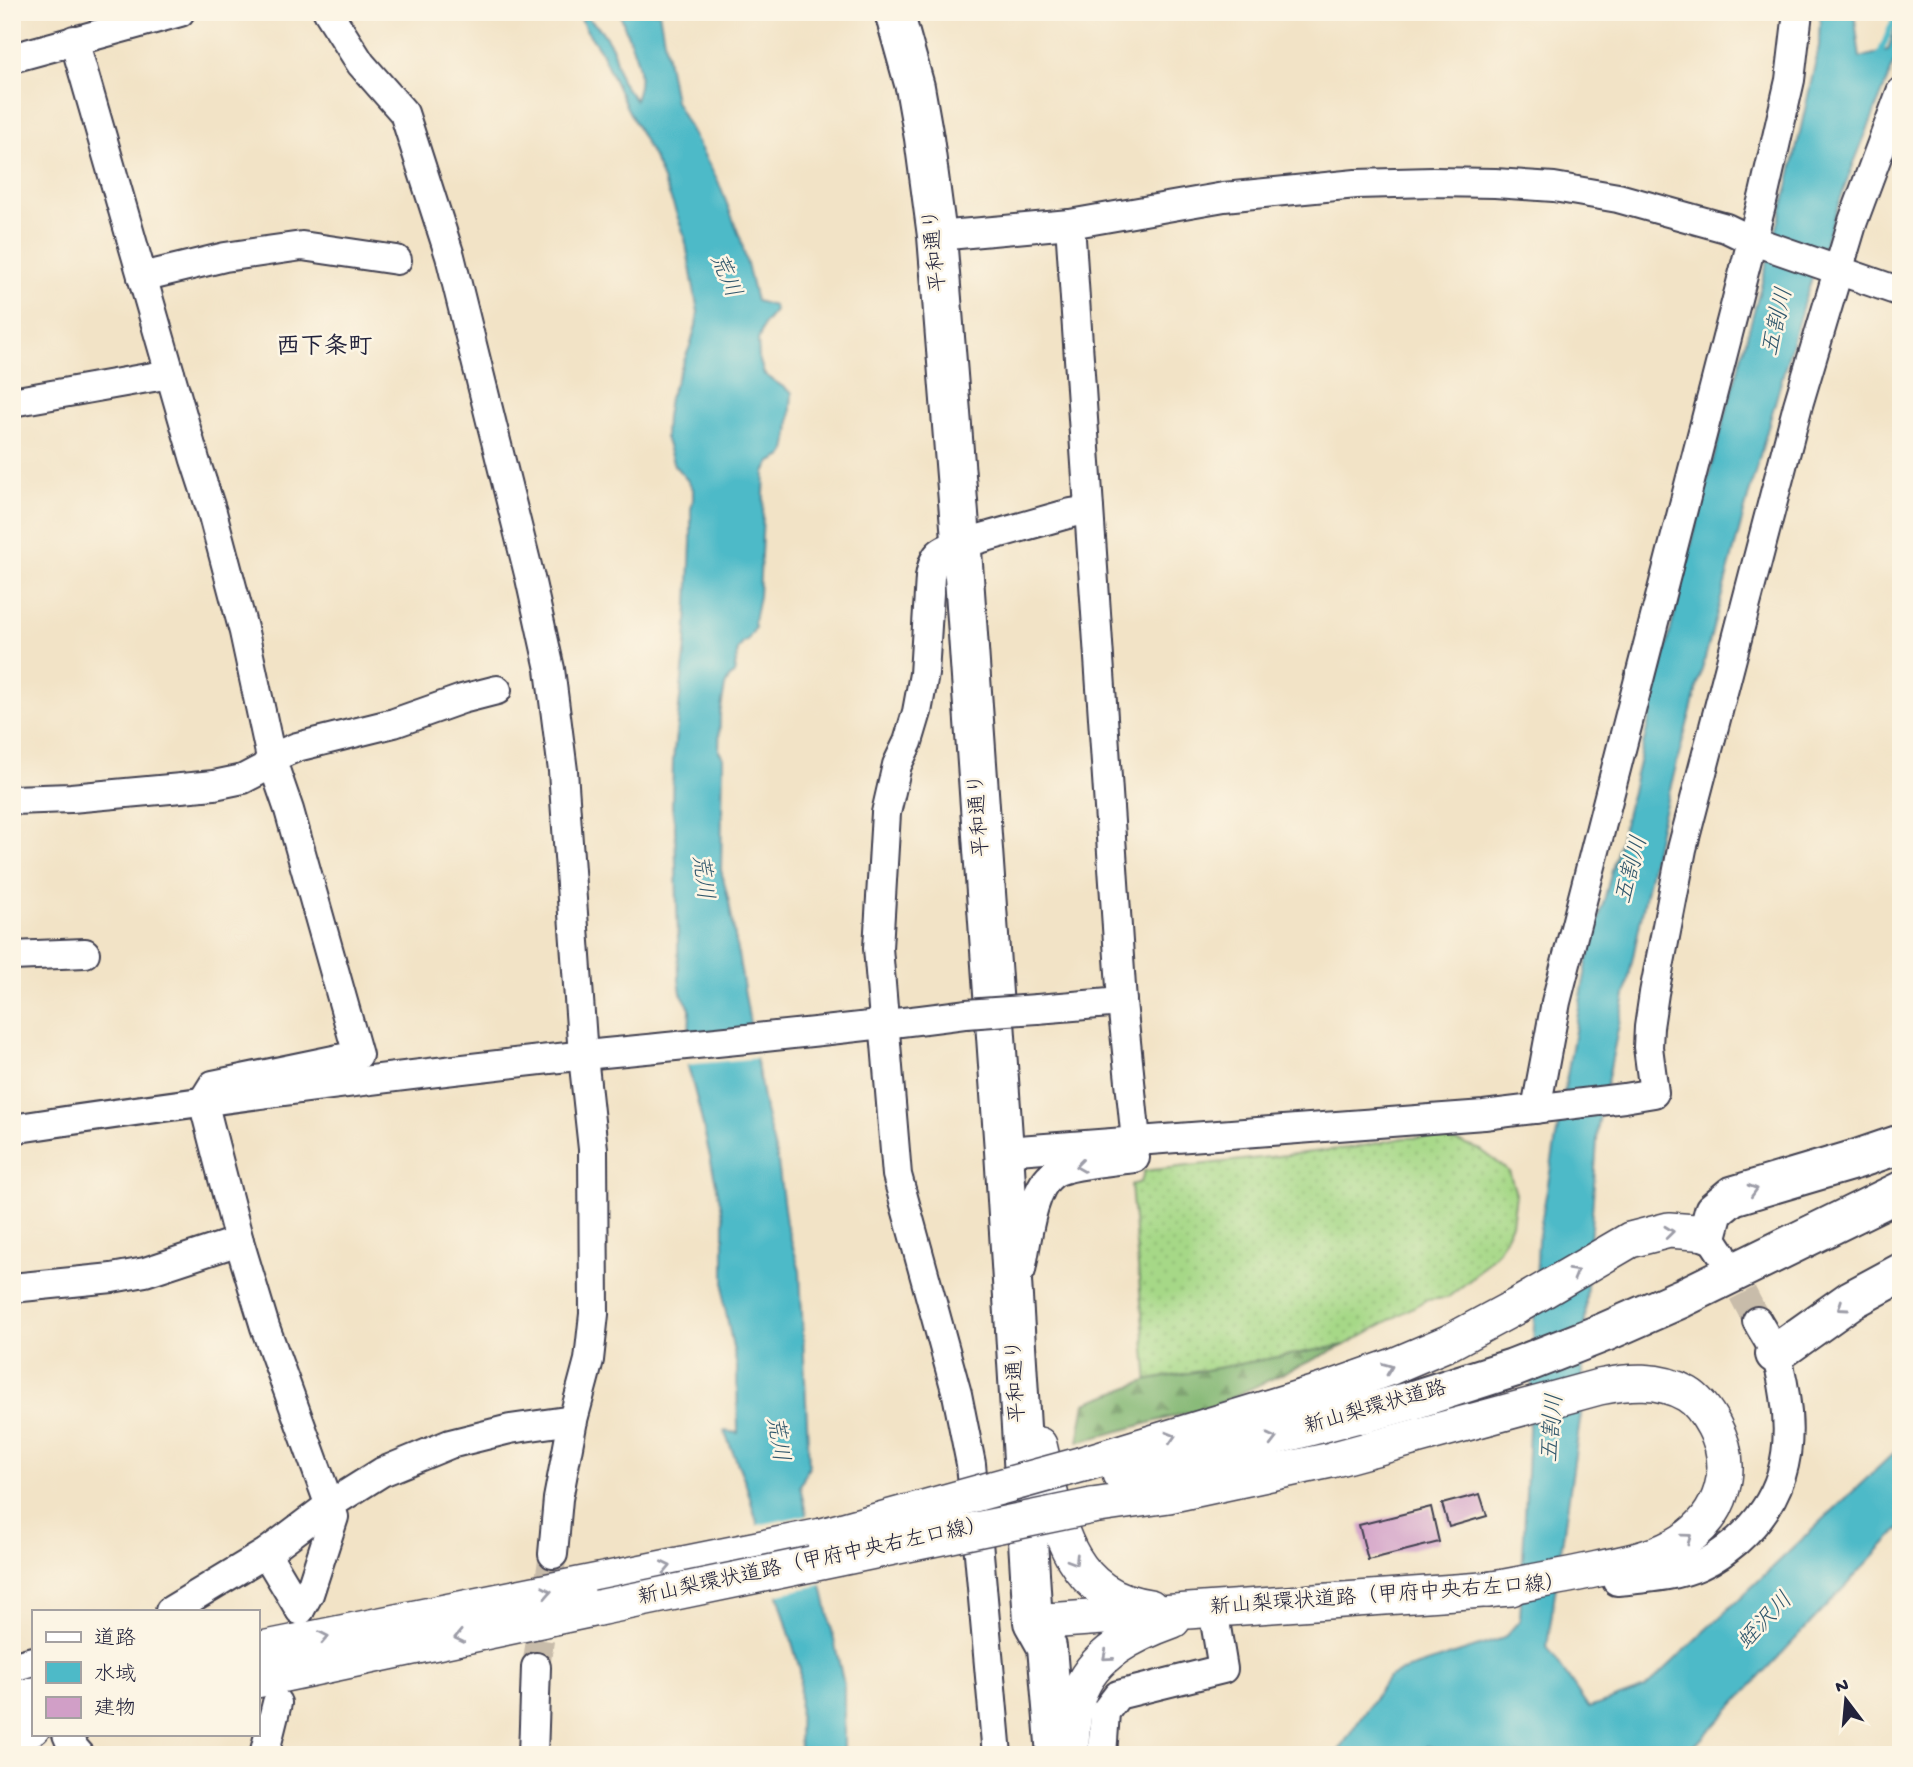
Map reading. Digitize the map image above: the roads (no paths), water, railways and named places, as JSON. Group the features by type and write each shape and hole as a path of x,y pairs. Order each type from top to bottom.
{"highway":[{"name":"平和通り","path":"894,12 915,87 937,236 1017,1353 1033,1622 1023,1648 1030,1755"},
{"path":"1715,1243 1714,1211 1732,1196 1901,1144"},
{"path":"1603,1358 1682,1298 1901,1191"},
{"path":"1513,1390 1603,1358 1689,1320 1901,1217"},
{"path":"1775,1354 1851,1300 1901,1273"},
{"name":"新山梨環状道路","path":"1365,1426 1513,1390"},
{"name":"平和通り","path":"1033,1622 1047,1647 1056,1755"}],"main road":[{"path":"1087,1484 1450,1342 1630,1240 1669,1230 1715,1243"},
{"path":"1017,1353 1059,1527 1082,1572 1108,1593 1142,1606 1213,1609"},
{"path":"1577,1579 1667,1551 1684,1541 1710,1516 1724,1484 1726,1467 1718,1433 1700,1405 1686,1394 1669,1387 1649,1382 1626,1382 1603,1358"},
{"path":"1087,1484 1169,1495 1242,1481 1331,1460 1513,1390"},
{"name":"新山梨環状道路（甲府中央右左口線）","path":"267,1692 598,1595 822,1536 1087,1484 1217,1477 1365,1426"},
{"name":"新山梨環状道路（甲府中央右左口線）","path":"259,1650 598,1595 1087,1484"},
{"name":"新山梨環状道路（甲府中央右左口線）","path":"1033,1622 1488,1590 1577,1579 1617,1581"},
{"path":"1071,1755 1078,1694 1096,1665 1108,1653 1141,1633 1187,1615 1213,1609"},
{"path":"12,1700 32,1695"},
{"path":"12,1731 32,1727"}],"street":[{"path":"12,58 180,12"},
{"path":"328,12 361,64 404,113 450,256 550,669 590,1055 594,1314 589,1360 573,1420 558,1499 553,1554"},
{"path":"1542,1108 1556,1002 1757,241 1764,194 1790,80 1798,12"},
{"path":"74,40 212,512 237,606 271,758 289,810 358,1055 213,1085 203,1101 239,1241 265,1327 334,1517 309,1594 300,1610 266,1553"},
{"path":"1004,1151 1484,1115 1654,1093 1648,1027 1682,849 1832,267 1853,221 1901,92"},
{"path":"937,236 1070,224 1224,197 1343,186 1433,182 1495,183 1554,187 1618,198 1726,228 1901,292"},
{"path":"1070,224 1122,1002 1136,1141"},
{"path":"142,277 225,257 302,246 397,260"},
{"path":"13,400 170,374"},
{"path":"997,1755 971,1464 957,1394 897,1175 877,1026 878,948 886,813 897,765 908,742 917,712 923,674 932,562 945,549 1089,510"},
{"path":"12,800 71,798 214,785 243,779 264,768 271,758 297,747 394,723 496,690"},
{"path":"12,956 85,953"},
{"path":"12,1129 203,1101 590,1055 877,1026 966,1014 1122,1002"},
{"path":"1014,1305 1034,1202 1038,1191 1054,1173 1067,1168 1138,1158 1193,1137"},
{"path":"12,1288 145,1272 239,1241"},
{"path":"1617,1581 1657,1578 1703,1565 1748,1531 1769,1504 1785,1467 1788,1418 1775,1354 1757,1321"},
{"path":"172,1610 266,1553 331,1504 382,1472 450,1444 510,1429 573,1420"},
{"path":"1101,1755 1105,1712 1118,1695 1223,1669 1213,1609"},
{"path":"12,1667 32,1661"},
{"path":"533,1755 536,1667"},
{"path":"264,1755 267,1692"},
{"path":"520,1755 534,1717"},
{"path":"68,1736 80,1755"}],"water":[{"name":"荒川","path":"578,12 585,12 601,30 612,47 621,81 635,100 640,76 620,12 659,12 675,101 718,181 741,240 756,301 774,306 775,311 764,324 758,341 764,374 792,393 786,451 783,456 771,462 765,472 755,628 738,650 734,674 725,686 720,714 719,751 723,757 721,870 765,1110 778,1163 786,1223 800,1271 809,1466 800,1486 844,1685 844,1755 799,1755 800,1670 745,1481 724,1431 738,1433 737,1367 724,1303 724,1219 682,1043 689,1037 690,1008 681,993 679,980 675,827 672,807 673,761 686,644 693,489 674,465 665,437 669,398 690,346 698,312 685,238 673,204 655,161"},
{"name":"蛭沢川","path":"1820,12 1854,12 1860,58 1888,50 1901,12 1901,46 1848,178 1804,301 1660,826 1598,1126 1581,1414 1547,1647 1589,1708 1645,1688 1901,1446 1901,1527 1686,1755 1428,1755 1432,1748 1427,1746 1421,1755 1336,1755 1387,1679 1399,1672 1504,1638 1520,1620 1538,1240 1587,963 1621,837 1702,500 1787,191 1819,46"}],"waterway":[{"name":"五割川","path":"1878,59 1897,12"}],"tunnel":[{"path":"1723,1256 1757,1321"},
{"path":"536,1667 553,1554"}],"district":[{"name":"西下条町","path":"324,348"}]}
